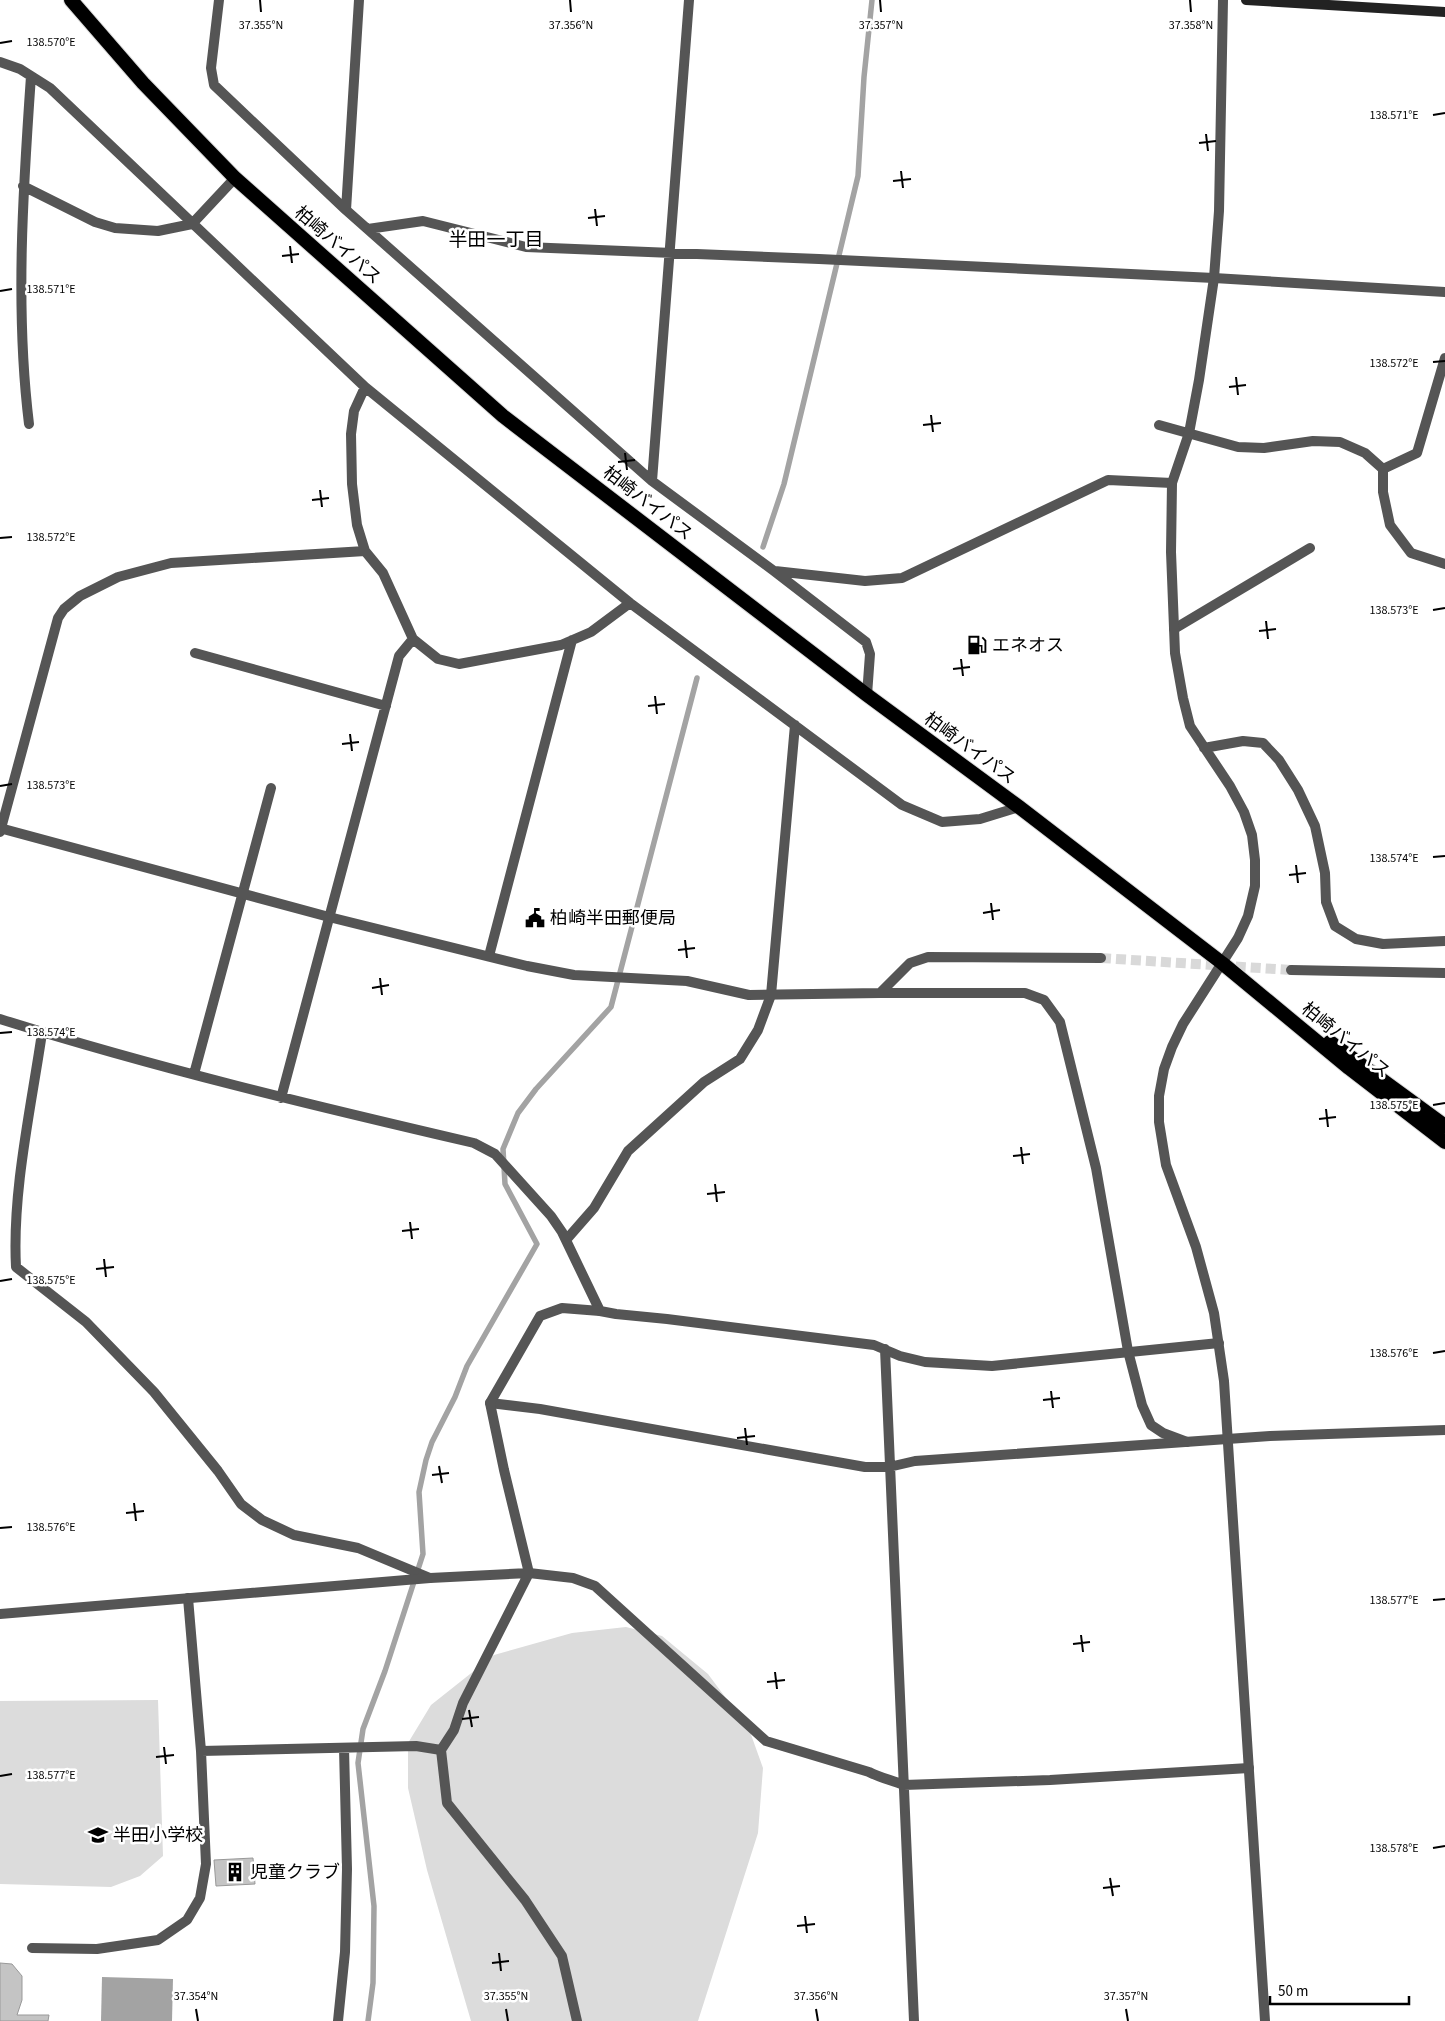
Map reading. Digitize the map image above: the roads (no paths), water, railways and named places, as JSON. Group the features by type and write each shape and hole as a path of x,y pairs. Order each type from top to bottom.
{"highway":[{"name":"柏崎バイパス","path":"71,0 143,83 235,178 504,416 867,695 1019,807 1222,963 1350,1063 1445,1142"},
{"name":"柏崎バイパス","path":"1350,1063 1445,1126"}],"main road":[{"path":"1246,0 1445,12"}],"street":[{"path":"220,0 211,68 214,85 346,210 652,481 866,642 870,654 867,695"},
{"path":"346,210 359,0"},
{"path":"652,481 689,0"},
{"path":"1223,0 1219,211 1214,278 1189,433 1172,483 1171,552 1175,653 1190,726 1230,786 1244,812 1252,835 1255,860 1255,886 1248,916 1238,938 1183,1024 1172,1047 1164,1069 1159,1096 1159,1122 1166,1165 1196,1247 1214,1313 1224,1381 1265,2021"},
{"path":"0,62 20,69 50,88 365,387 630,603 902,805 942,822 980,819 1019,807"},
{"path":"29,424 22,318 23,186 31,76"},
{"path":"23,186 95,222 115,228 158,230 192,224 235,178"},
{"path":"368,229 424,221 526,247 1214,278 1445,292"},
{"path":"1383,469 1417,453 1445,358"},
{"path":"365,387 354,411 351,434 352,484 357,525 365,551 384,573 413,639 438,659 459,664 561,645 590,632 630,603"},
{"path":"1159,426 1238,447 1264,448 1313,441 1340,442 1365,453 1383,469"},
{"path":"1383,469 1382,492 1390,525 1411,553 1445,564"},
{"path":"774,571 865,581 902,578 1108,480 1172,483"},
{"path":"1174,629 1310,548"},
{"path":"365,551 171,563 118,577 80,596 64,609 58,618 0,829 329,917 574,975 687,981 749,995 1025,993 1044,1000 1060,1022 1096,1168 1128,1351 1142,1404 1151,1425 1163,1433 1187,1442"},
{"path":"281,1098 399,656 413,639"},
{"path":"489,956 572,640"},
{"path":"195,653 386,706"},
{"path":"566,1240 594,1208 628,1151 704,1082 740,1059 758,1030 771,995 795,726"},
{"path":"1204,748 1243,740 1263,743 1279,760 1298,790 1315,826 1325,873 1326,902 1335,926 1356,939 1383,944 1445,941"},
{"path":"194,1074 241,893 271,788"},
{"path":"880,993 910,963 928,957 1101,958"},
{"path":"1291,970 1445,973"},
{"path":"0,1019 42,1033 281,1098 474,1143 495,1154 551,1216 566,1240 600,1311"},
{"path":"42,1033 22,1170 15,1239 16,1268 93,1329 154,1392 241,1504 262,1520 294,1535 358,1548 430,1578"},
{"path":"577,2021 562,1956 525,1900 447,1803 440,1750 454,1730 463,1703 529,1573 490,1403 540,1316 562,1308 667,1318 874,1345 900,1356 926,1362 992,1366 1219,1343"},
{"path":"885,1349 914,2021"},
{"path":"490,1403 540,1409 865,1467 889,1468 915,1461 1187,1442 1445,1430"},
{"path":"0,1614 430,1578 529,1573 573,1578 595,1586 766,1741 877,1776 889,1778 904,1785 1050,1780 1249,1768"},
{"path":"32,1948 96,1949 158,1940 187,1920 200,1898 206,1864 201,1751 188,1598"},
{"path":"201,1751 416,1746 440,1750"},
{"path":"338,2021 345,1952 346,1916 347,1869 344,1748"}],"waterway":[{"path":"763,547 784,484 858,176 864,77 872,0"},
{"path":"368,2021 373,1983 374,1906 358,1763 363,1729 385,1671 423,1554 419,1492 426,1460 432,1442 455,1397 467,1366 537,1244 505,1184 503,1149 518,1113 536,1089 611,1007 697,678"}],"tunnel":[{"path":"1101,958 1291,970"}],"place":[{"name":"エネオス","path":"977,645"},
{"name":"柏崎半田郵便局","path":"535,918"},
{"name":"半田小学校","path":"98,1835"},
{"name":"児童クラブ","path":"235,1872"}],"district":[{"name":"半田一丁目","path":"496,239"}]}
